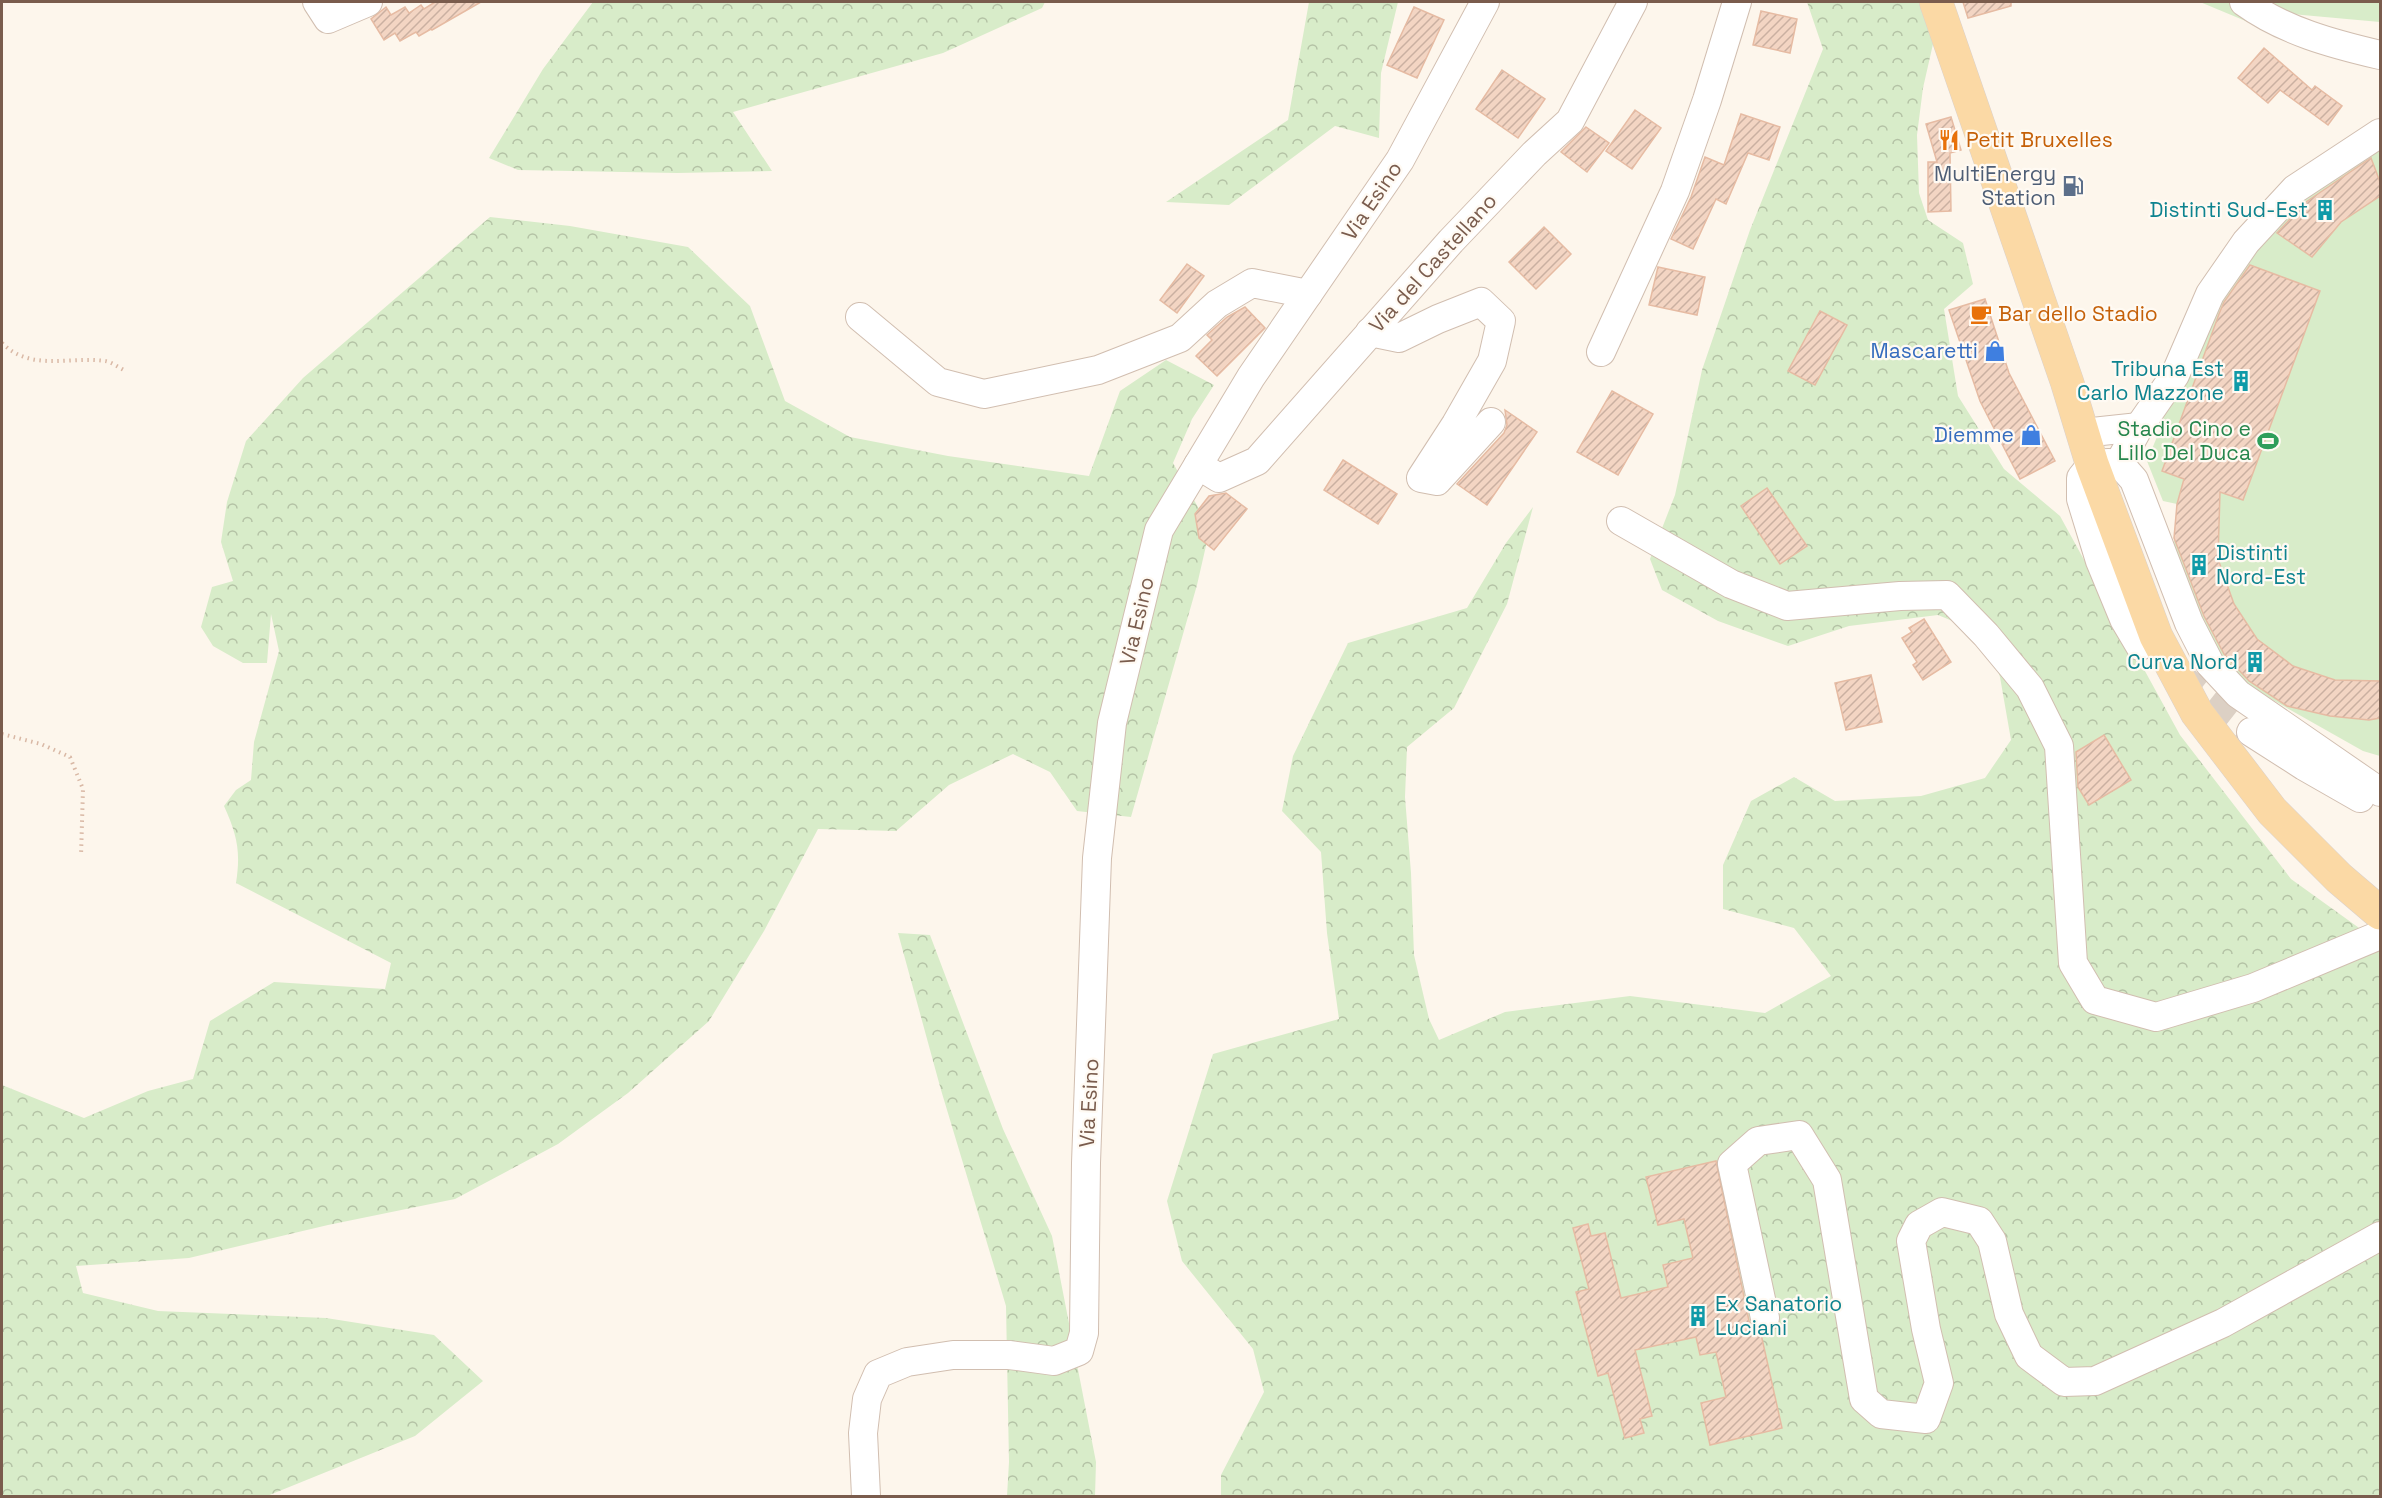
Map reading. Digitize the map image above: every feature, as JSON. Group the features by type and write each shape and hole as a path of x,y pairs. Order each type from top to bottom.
{"main road":[{"path":"1936,2 2067,382 2082,433 2106,464 2156,636 2197,712 2272,811 2339,878 2380,912"}],"street":[{"path":"323,10 368,2"},
{"name":"Via Esino","path":"866,1497 863,1433 867,1399 878,1374 907,1362 954,1355 1009,1355 1053,1361 1079,1351 1084,1333 1086,1163 1094,998 1097,858 1112,723 1159,530 1251,377 1400,160 1485,2"},
{"name":"Via del Castellano","path":"1198,465 1219,478 1257,461 1451,241 1533,154 1570,121 1633,2"},
{"path":"1601,352 1674,191 1707,100 1737,2"},
{"path":"2238,3 2276,22 2324,40 2380,55"},
{"path":"2140,645 2124,620 2100,561 2081,499 2081,478 2106,464 2139,427 2175,375 2210,294 2246,242 2295,189 2380,133"},
{"path":"860,316 938,382 984,394 1098,370 1180,338 1217,304 1252,283 1308,294"},
{"path":"1370,332 1399,338 1481,302 1501,321 1492,361 1456,424 1421,478 1437,481 1491,422"},
{"path":"2082,433 2139,427"},
{"path":"2106,464 2134,480 2189,623 2210,664 2238,694 2380,792"},
{"path":"1621,521 1731,584 1787,606 1900,596 1947,595 1986,635 2030,688 2059,746 2073,963 2096,1000 2156,1017 2253,987 2380,935"},
{"path":"2251,732 2363,800 2380,805"},
{"path":"1765,1318 1732,1164 1758,1141 1799,1136 1827,1180 1864,1400 1881,1414 1926,1419 1939,1383 1926,1329 1911,1241 1919,1225 1942,1212 1979,1221 1992,1241 2009,1314 2029,1356 2064,1382 2096,1381 2212,1328 2380,1236"}],"path":[{"path":"2,343 13,355 59,363 107,361 126,371"},
{"path":"2,734 40,744 70,757 83,789 81,856"}],"green space":[{"path":"593,2 1045,2 1042,8 943,53 733,112 772,171 677,173 518,170 489,158 543,69"},
{"path":"1309,2 1398,2 1381,73 1379,138 1335,126 1229,205 1166,202 1288,120"},
{"path":"1807,2 1920,2 1933,44 1923,88 1917,135 1919,193 1928,220 1963,243 1973,284 1944,309 1958,396 2004,469 2060,516 2180,735 2291,879 2380,943 2380,1496 1221,1496 1221,1475 1264,1392 1253,1349 1182,1261 1167,1201 1213,1054 1339,1019 1327,933 1321,852 1282,811 1293,756 1348,643 1467,608 1506,543 1533,507 1507,604 1454,708 1407,747 1405,797 1414,955 1429,1019 1439,1040 1505,1012 1630,996 1765,1013 1831,976 1794,928 1723,909 1723,865 1751,801 1794,777 1835,801 1921,796 1985,778 2011,740 2000,677 1986,635 1938,615 1849,626 1788,646 1718,621 1662,590 1650,559 1675,495 1702,370 1750,230 1823,49"},
{"path":"2200,2 2380,2 2380,22 2280,13 2272,32"},
{"name":"Stadio Cino e Lillo Del Duca","path":"2380,124 2380,756 2363,751 2250,687 2219,657 2177,572 2174,541 2177,504 2163,501 2147,461 2164,420 2149,395 2204,289"},
{"path":"490,217 570,226 688,247 750,306 785,401 850,437 948,456 1089,476 1120,391 1166,360 1214,385 1192,419 1173,463 1203,516 1208,537 1197,585 1131,817 1077,811 1050,772 1013,754 949,785 896,831 818,829 764,931 709,1021 628,1093 558,1144 455,1199 328,1225 189,1258 76,1266 83,1293 158,1311 326,1318 434,1335 483,1381 415,1436 267,1496 2,1496 2,1085 84,1118 148,1091 193,1079 210,1021 274,982 385,989 391,963 236,883 237,843 224,806 236,790 251,780 254,742 279,651 271,614 267,663 243,663 213,646 201,627 212,587 233,581 221,542 227,502 246,441 303,378"},
{"path":"898,933 930,935 1003,1129 1052,1236 1096,1462 1095,1496 1007,1496 1009,1462 1006,1306 941,1090"}],"building":[{"path":"435,2 481,2 432,30 419,36 416,32 400,41 395,33 384,40 371,19 386,7 391,15 405,7 409,13 421,5 424,9"},
{"path":"1963,2 2011,2 2011,6 1968,18"},
{"path":"1414,7 1444,20 1417,78 1387,65"},
{"path":"1761,11 1797,19 1790,53 1753,45"},
{"path":"2264,48 2312,90 2315,86 2342,106 2328,125 2280,90 2268,103 2238,78"},
{"path":"1502,70 1545,99 1518,138 1476,109"},
{"path":"1635,110 1661,128 1632,169 1606,151"},
{"path":"1741,114 1780,127 1769,160 1748,153 1726,204 1716,199 1693,249 1671,239 1691,197 1705,157 1724,165"},
{"path":"1951,117 1961,150 1950,153 1951,211 1928,212 1928,162 1937,162 1926,124"},
{"path":"1586,127 1609,143 1587,172 1561,152"},
{"name":"Distinti Sud-Est","path":"2371,158 2380,182 2380,196 2341,222 2312,257 2277,233 2306,202"},
{"path":"1544,227 1571,254 1536,289 1509,262"},
{"path":"1187,264 1204,276 1177,313 1160,300"},
{"name":"Tribuna Est Carlo Mazzone","path":"2250,265 2320,291 2243,500 2220,492 2218,559 2234,604 2257,639 2293,666 2335,680 2380,681 2380,718 2369,720 2330,716 2287,706 2249,681 2224,654 2204,616 2174,538 2177,504 2184,479 2162,471 2224,302"},
{"path":"1658,267 1705,277 1697,315 1649,305"},
{"path":"1985,299 2009,373 2055,461 2020,479 1980,401 1949,310"},
{"path":"1245,307 1265,328 1217,376 1196,356 1212,340 1207,335 1227,317"},
{"path":"1820,311 1847,325 1815,385 1788,371"},
{"path":"1612,391 1653,414 1618,475 1577,452"},
{"path":"1505,410 1537,432 1487,505 1457,484 1504,433 1507,425"},
{"path":"1343,460 1397,494 1378,524 1324,490"},
{"path":"1767,488 1807,546 1780,564 1741,506"},
{"path":"1226,493 1247,509 1214,550 1199,538 1195,514 1209,496"},
{"path":"1924,619 1951,662 1923,680 1913,665 1917,662 1902,638 1912,632 1909,628"},
{"path":"1871,675 1882,722 1846,730 1835,683"},
{"path":"2104,735 2131,780 2089,805 2078,787 2076,752"},
{"name":"Ex Sanatorio Luciani","path":"1716,1161 1749,1321 1753,1329 1761,1334 1782,1428 1710,1445 1701,1403 1726,1397 1716,1352 1700,1355 1696,1337 1635,1350 1652,1416 1640,1419 1644,1433 1625,1438 1608,1373 1598,1376 1576,1292 1589,1289 1573,1228 1588,1224 1591,1236 1605,1233 1621,1298 1668,1287 1663,1265 1693,1258 1684,1219 1658,1225 1646,1177"}],"tunnel":[{"path":"2177,674 2251,732"}],"place":[{"name":"Petit Bruxelles","path":"1949,140"},
{"name":"MultiEnergy Station","path":"2073,186"},
{"name":"Distinti Sud-Est","path":"2325,210"},
{"name":"Bar dello Stadio","path":"1981,314"},
{"name":"Mascaretti","path":"1995,351"},
{"name":"Tribuna Est Carlo Mazzone","path":"2241,381"},
{"name":"Diemme","path":"2031,435"},
{"name":"Stadio Cino e Lillo Del Duca","path":"2268,441"},
{"name":"Distinti Nord-Est","path":"2199,565"},
{"name":"Curva Nord","path":"2255,662"},
{"name":"Ex Sanatorio Luciani","path":"1698,1316"}]}
